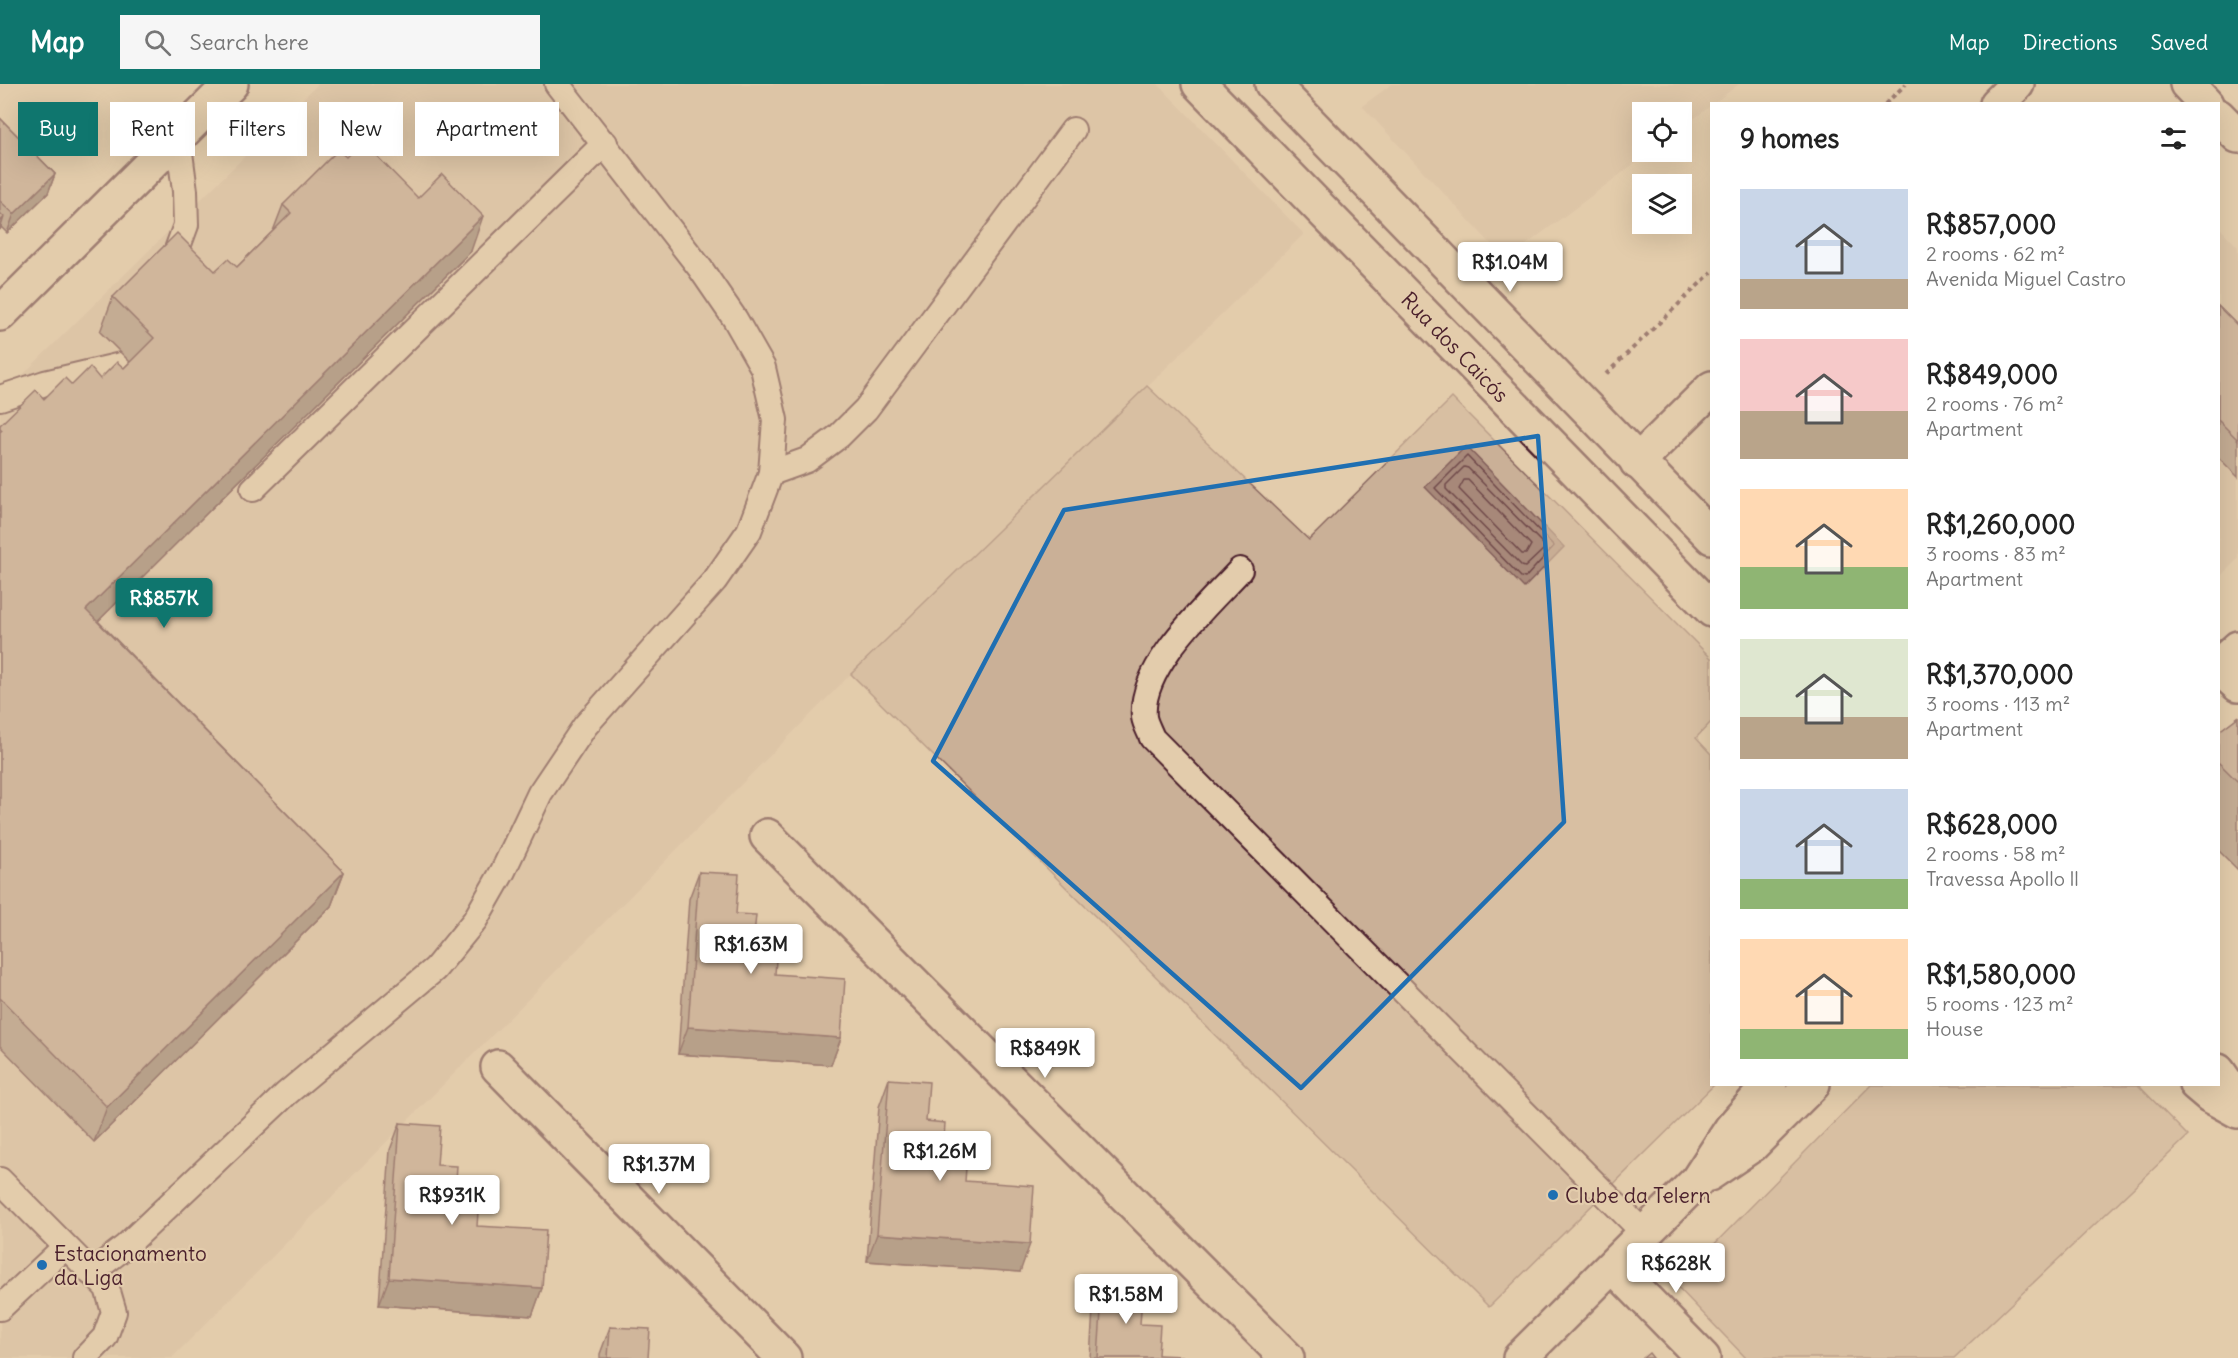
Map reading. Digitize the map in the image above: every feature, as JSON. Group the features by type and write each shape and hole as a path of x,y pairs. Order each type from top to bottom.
{"street":[{"path":"195,120 231,84"},
{"name":"Rua dos Caicós","path":"1199,84 1710,608"},
{"path":"1272,84 1710,535"},
{"path":"1999,102 2017,84"},
{"path":"2187,84 2204,102"},
{"path":"2220,118 2238,136"},
{"path":"0,314 159,156"},
{"path":"1637,462 1710,390"},
{"path":"2220,665 2238,648"},
{"path":"2220,669 2238,685"},
{"path":"767,836 1287,1358"},
{"path":"498,1067 783,1358"},
{"path":"2220,1074 2238,1100"},
{"path":"1520,1358 1697,1181 1731,1129 1768,1086"},
{"path":"1697,1181 1752,1145 1811,1086"},
{"path":"2198,1086 2209,1095 2238,1111"},
{"path":"1613,1266 1703,1358"}],"lane":[{"path":"91,1273 126,1246 286,1094 435,969 475,920 503,871 540,792 585,726 715,580 749,531 771,473 775,420 762,368 735,320 700,268 557,84"},
{"path":"771,473 807,460 839,436 866,409 1073,130"},
{"path":"253,489 605,143"},
{"path":"180,156 186,225 169,264 188,288"},
{"path":"0,398 45,383 130,363"},
{"path":"1240,570 1160,660 1148,687 1144,717 1152,738 1646,1234"},
{"path":"0,1180 107,1288 114,1312 105,1337 85,1358"},
{"path":"0,1308 65,1247"}],"path":[{"path":"1887,102 1906,84"},
{"path":"1578,401 1710,274"}],"highlighted area":[{"path":"1538,436 1564,822 1301,1088 933,761 1064,510"}],"shaded area":[{"path":"318,84 1158,84 1304,234 851,674 172,1358 0,1358 0,397 245,156 307,156 307,102 300,102"},
{"path":"1392,84 1739,84 1716,102 1710,102 1710,106 1692,120 1692,102 1632,102 1632,162 1637,162 1506,260 1362,106"},
{"path":"2220,228 2238,247 2238,559 2220,577"},
{"path":"1147,386 1309,540 1452,398 1710,657 1710,723 1696,738 1710,753 1710,1086 1713,1086 1489,1307 851,674"},
{"path":"1870,1086 2139,1086 2188,1136 1954,1358 1746,1358 1675,1284"}],"water":[{"path":"1466,446 1564,547 1524,588 1425,487"}],"building":[{"path":"0,118 18,136 18,156 37,156 55,174 14,214 0,201"},
{"path":"332,156 377,156 418,198 442,174 483,216 86,610 344,872 107,1107 0,998 0,432 2,430 0,425 36,390 44,399 65,378 72,385 90,367 100,379 117,362 124,368 154,338 113,297 177,233 215,271 228,259 237,267 291,213 283,205"},
{"path":"2220,308 2238,326 2238,440 2220,422"},
{"path":"2238,717 2238,782 2220,764 2220,730"},
{"path":"699,872 739,874 736,914 756,915 753,945 777,947 775,974 845,979 841,1038 688,1027"},
{"path":"889,1079 929,1082 926,1121 945,1123 943,1153 967,1155 965,1181 1034,1186 1030,1244 877,1234"},
{"path":"400,1123 440,1126 437,1165 457,1166 455,1196 479,1199 477,1226 546,1230 542,1288 389,1278"},
{"path":"1103,1281 1143,1284 1140,1324 1160,1325 1158,1355 1182,1356 1181,1358 1098,1358"},
{"path":"610,1327 650,1329 648,1358 608,1358"},
{"path":"1649,1353 1653,1358 1643,1358"}],"place":[{"name":"Clube da Telern","path":"1553,1195"},
{"name":"Estacionamento da Liga","path":"42,1265"}]}
